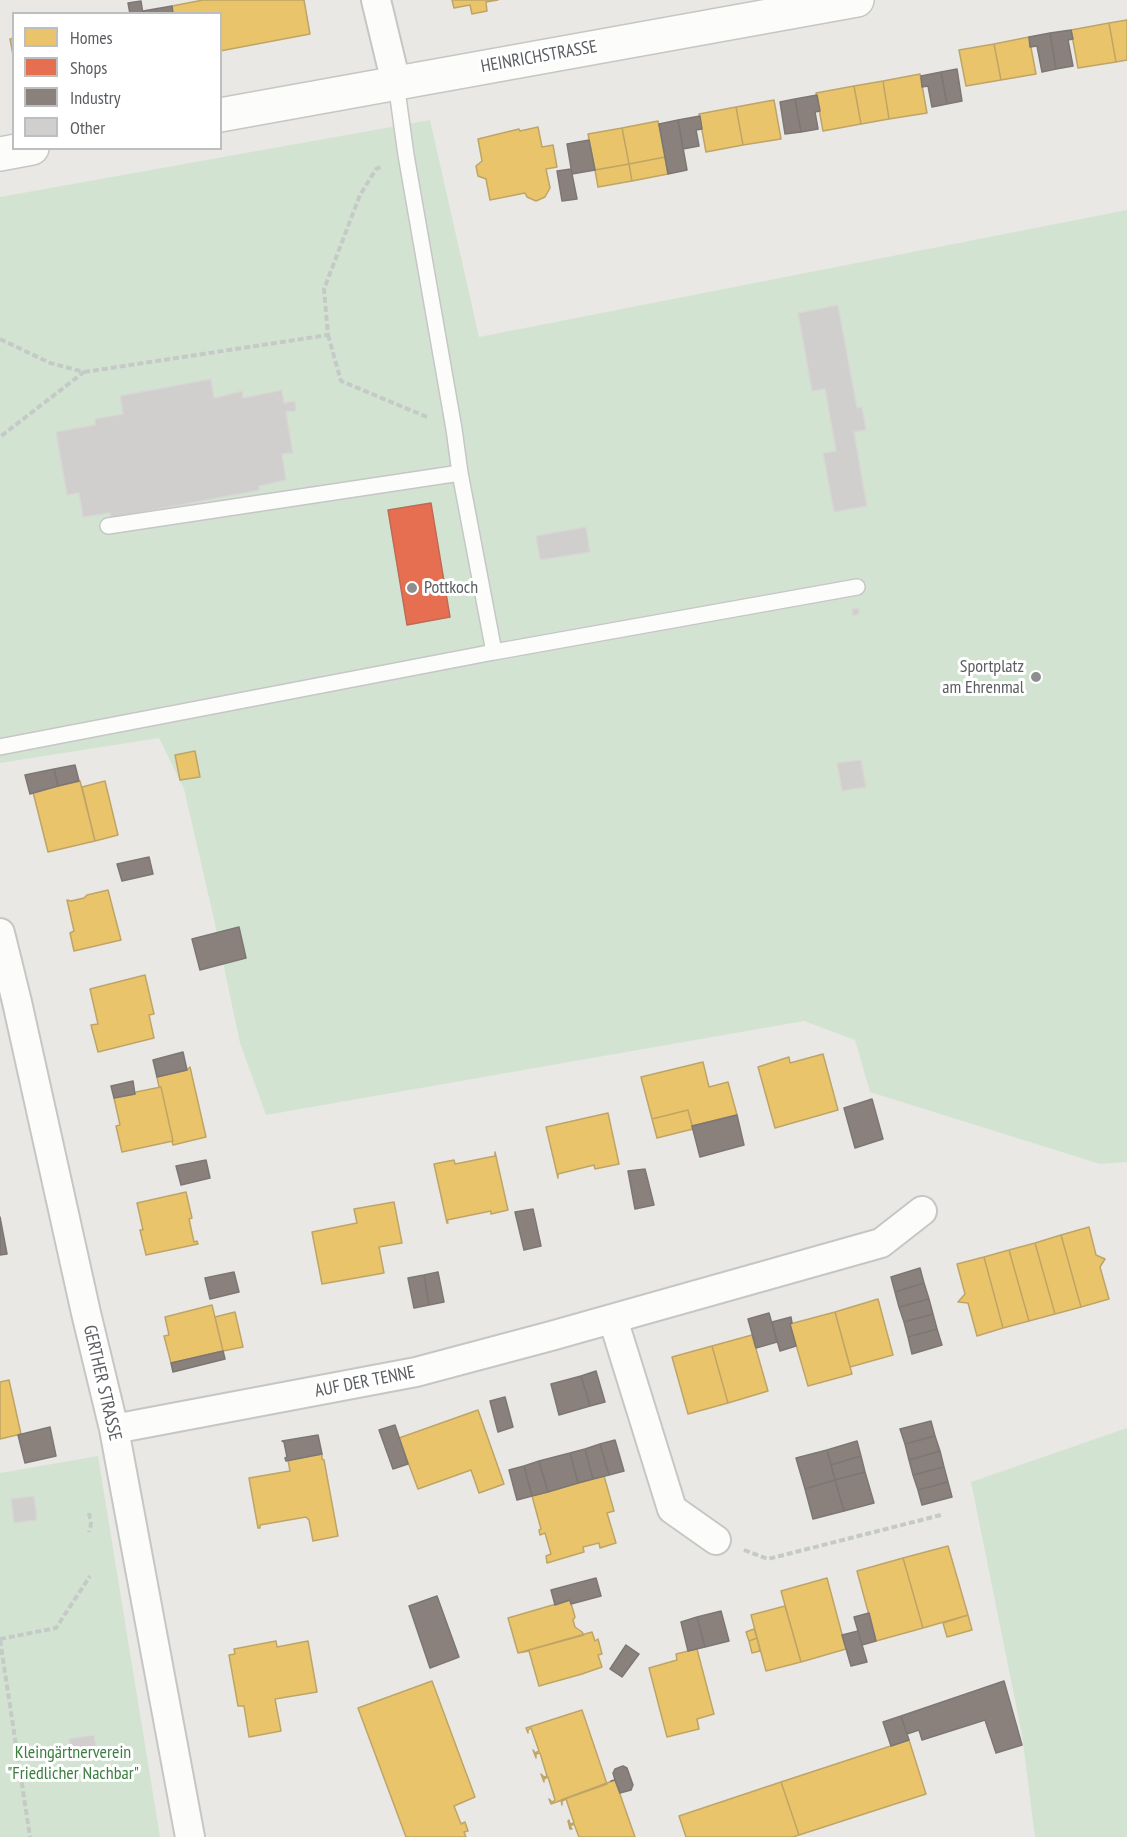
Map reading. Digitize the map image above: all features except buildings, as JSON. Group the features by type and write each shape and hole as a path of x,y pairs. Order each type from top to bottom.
{"street":[{"path":"376,0 396,83"},
{"name":"HEINRICHSTRASSE","path":"222,115 857,0"},
{"path":"0,154 21,150"},
{"name":"GERTHER STRASSE","path":"0,933 9,1004 114,1429 190,1837"},
{"name":"AUF DER TENNE","path":"114,1429 416,1372 613,1319 881,1243 922,1210"},
{"path":"613,1319 672,1509 716,1540"}],"lane":[{"path":"396,83 460,473 494,652"},
{"path":"108,526 460,473"},
{"path":"0,747 494,652 857,587"}],"path":[{"path":"406,155 376,170 360,195 324,289 328,335 342,381 454,429"},
{"path":"0,339 50,363 84,372 328,335"},
{"path":"0,437 84,372"},
{"path":"89,1513 91,1524 89,1532"},
{"path":"716,1540 768,1559 941,1515"},
{"path":"30,1837 0,1639 56,1628 90,1576"}],"green space":[{"path":"430,120 479,337 1127,210 1127,1162 1100,1164 870,1092 855,1040 804,1021 266,1115 240,1043 184,789 159,738 0,763 0,197"},
{"path":"1127,1428 1127,1837 1035,1837 1022,1735 971,1482"},
{"name":"Kleingärtnerverein \"Friedlicher Nachbar\"","path":"98,1456 160,1837 0,1837 0,1473"}],"place":[{"name":"Pottkoch","path":"412,588"},
{"name":"Sportplatz am Ehrenmal","path":"1036,677"}]}
